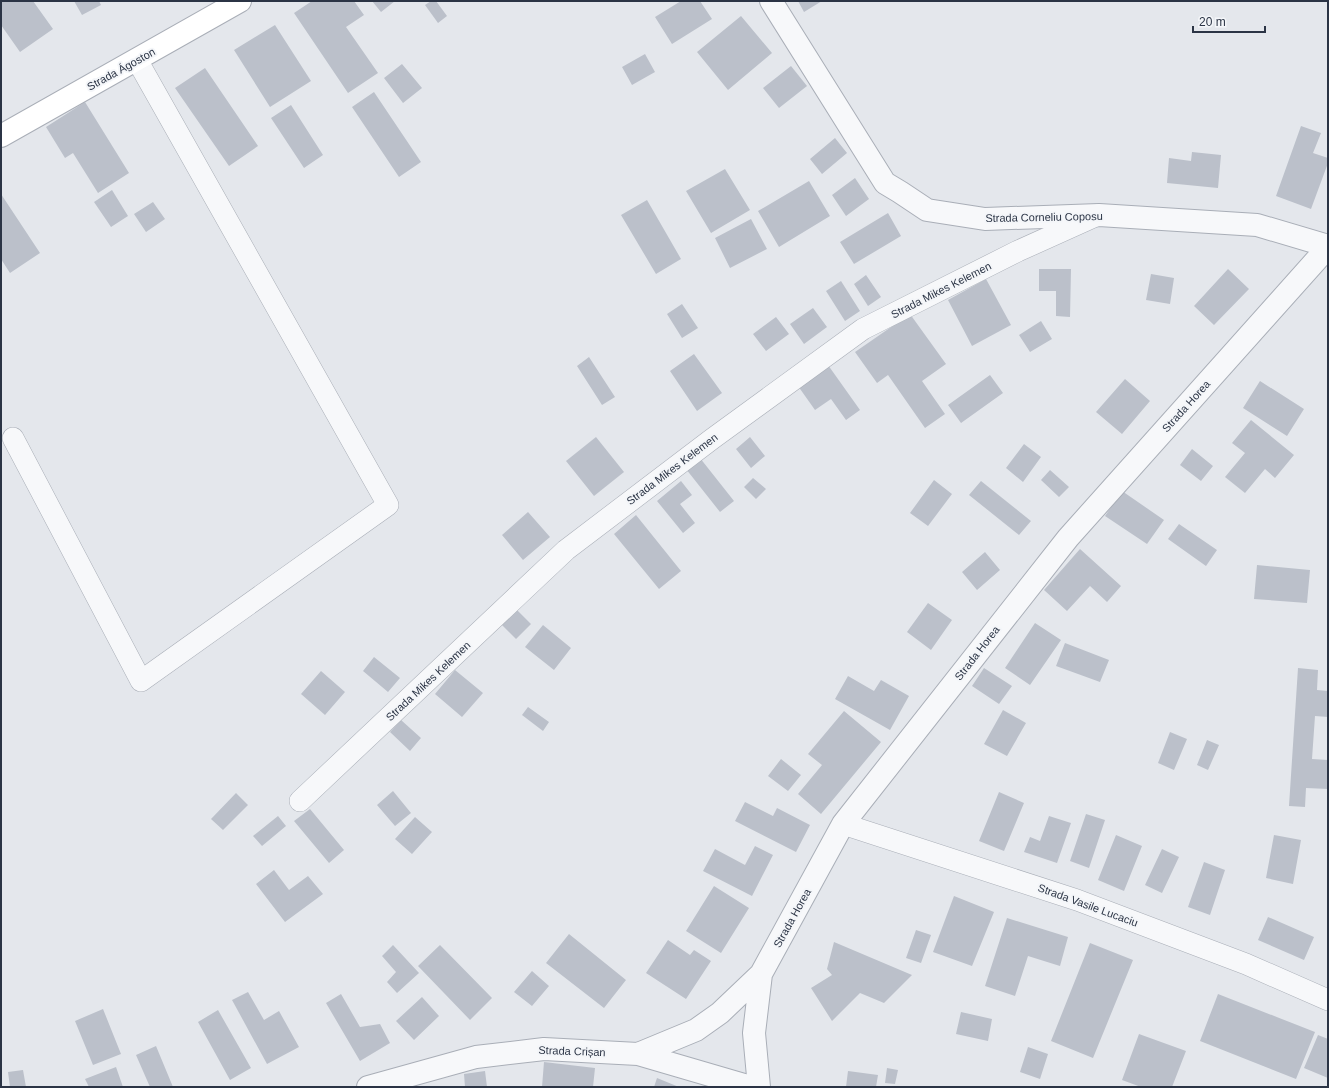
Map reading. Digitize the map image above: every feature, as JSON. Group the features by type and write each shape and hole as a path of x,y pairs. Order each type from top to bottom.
{"main road":[{"name":"Strada Ágoston","path":"1,136 240,1"}],"street":[{"name":"Strada Corneliu Coposu","path":"771,1 885,183 927,210 985,218 1099,215 1257,225 1328,246"},
{"path":"13,438 141,681 388,505 137,60"},
{"name":"Strada Mikes Kelemen","path":"300,801 566,550 712,439 863,329 1018,251 1099,215"},
{"name":"Strada Horea","path":"638,1054 696,1030 720,1013 761,974 843,824 1068,538 1328,246"},
{"name":"Strada Vasile Lucaciu","path":"843,824 1078,900 1246,964 1328,1000"},
{"path":"759,1087 754,1033 761,974"},
{"name":"Strada Crișan","path":"368,1087 476,1057 544,1049 638,1054 751,1087"}],"building":[{"path":"1,1 33,1 53,29 20,52 1,25"},
{"path":"74,1 99,1 101,5 82,15"},
{"path":"312,1 354,1 364,15 346,27 378,73 348,93 294,13"},
{"path":"372,1 395,1 381,12"},
{"path":"431,1 436,1 447,16 438,23 425,5"},
{"path":"681,1 700,1 712,19 672,44 655,17"},
{"path":"798,1 822,1 804,12"},
{"path":"741,16 772,53 728,90 697,52"},
{"path":"275,25 311,81 270,107 234,50"},
{"path":"645,54 655,72 632,85 622,67"},
{"path":"402,64 422,88 403,103 384,78"},
{"path":"791,66 807,86 779,108 763,88"},
{"path":"205,68 258,146 229,166 175,88"},
{"path":"374,92 421,162 399,177 352,107"},
{"path":"85,102 129,173 98,193 73,153 65,158 46,127"},
{"path":"291,105 323,155 304,168 271,118"},
{"path":"1301,126 1321,133 1313,153 1328,158 1328,163 1311,209 1276,196"},
{"path":"835,138 847,153 822,174 810,159"},
{"path":"1192,152 1221,155 1218,188 1167,183 1169,158 1191,161"},
{"path":"725,169 750,210 711,233 686,191"},
{"path":"855,178 869,199 846,216 832,195"},
{"path":"809,181 830,216 779,247 758,211"},
{"path":"112,190 128,216 111,227 94,202"},
{"path":"1,194 40,253 10,273 1,259"},
{"path":"647,200 681,259 656,274 621,215"},
{"path":"153,202 165,219 146,232 134,214"},
{"path":"888,213 901,236 854,264 840,242"},
{"path":"751,219 767,249 730,268 715,238"},
{"path":"1039,269 1071,269 1070,317 1056,316 1056,291 1039,291"},
{"path":"1228,269 1249,289 1214,325 1194,306"},
{"path":"1151,274 1174,278 1170,304 1146,300"},
{"path":"866,275 881,297 868,306 854,284"},
{"path":"986,279 1011,325 972,346 948,300"},
{"path":"841,281 860,311 845,321 826,291"},
{"path":"682,304 698,328 682,338 667,314"},
{"path":"813,308 827,327 804,344 790,324"},
{"path":"910,314 946,364 922,381 945,414 925,428 888,375 877,383 855,352"},
{"path":"776,317 789,334 766,351 753,334"},
{"path":"1041,321 1052,339 1030,352 1019,335"},
{"path":"694,354 722,393 697,411 670,371"},
{"path":"589,357 615,397 602,405 577,366"},
{"path":"828,365 860,410 846,420 831,399 815,410 798,386"},
{"path":"990,375 1003,393 961,423 948,405"},
{"path":"1125,379 1150,401 1122,434 1096,412"},
{"path":"1260,381 1304,409 1287,436 1243,408"},
{"path":"1251,420 1294,455 1275,478 1265,469 1245,493 1225,477 1245,453 1232,443"},
{"path":"596,437 624,472 594,496 566,461"},
{"path":"750,437 765,456 751,468 736,449"},
{"path":"1024,444 1041,457 1023,482 1006,468"},
{"path":"1192,449 1213,466 1201,481 1180,465"},
{"path":"700,458 734,501 720,512 686,469"},
{"path":"1050,470 1069,487 1059,497 1041,480"},
{"path":"753,478 766,489 756,499 744,487"},
{"path":"934,480 952,494 928,526 910,513"},
{"path":"681,481 692,495 680,504 695,523 683,533 657,501"},
{"path":"981,481 1031,521 1019,535 969,495"},
{"path":"1122,491 1164,520 1147,544 1105,516"},
{"path":"528,512 550,537 523,560 502,535"},
{"path":"636,515 681,571 659,589 614,534"},
{"path":"1179,524 1217,550 1206,566 1168,539"},
{"path":"1080,549 1121,586 1107,602 1090,586 1067,611 1044,590"},
{"path":"985,552 1000,570 977,590 962,572"},
{"path":"1257,565 1310,570 1307,603 1254,599"},
{"path":"928,603 952,620 931,650 907,632"},
{"path":"516,609 531,624 516,639 501,624"},
{"path":"1035,623 1061,640 1030,685 1005,668"},
{"path":"543,625 571,648 554,670 525,647"},
{"path":"1065,643 1109,660 1100,682 1056,666"},
{"path":"374,657 400,678 388,692 363,671"},
{"path":"984,668 1012,686 999,704 972,686"},
{"path":"1298,668 1318,670 1317,690 1328,691 1328,717 1315,716 1312,759 1328,760 1328,789 1306,788 1305,807 1289,806"},
{"path":"455,670 483,693 462,717 435,694"},
{"path":"321,671 345,692 325,715 301,694"},
{"path":"848,676 874,691 881,680 909,696 890,730 835,699"},
{"path":"528,707 549,722 543,731 522,715"},
{"path":"1003,710 1026,723 1007,756 984,744"},
{"path":"844,711 881,742 821,814 798,794 822,765 808,754"},
{"path":"401,720 421,738 410,751 390,732"},
{"path":"1170,732 1187,739 1174,770 1158,763"},
{"path":"1207,740 1219,745 1208,770 1197,765"},
{"path":"781,759 801,775 788,791 768,776"},
{"path":"393,791 411,813 395,826 377,805"},
{"path":"999,792 1024,803 1004,851 979,841"},
{"path":"236,793 248,805 223,830 211,819"},
{"path":"745,802 773,816 777,808 810,825 796,852 735,821"},
{"path":"310,809 344,850 329,863 294,821"},
{"path":"1086,814 1105,820 1089,868 1070,861"},
{"path":"278,816 286,826 262,846 253,836"},
{"path":"1049,816 1071,823 1057,863 1024,852 1030,837 1040,841"},
{"path":"415,817 432,832 412,854 395,839"},
{"path":"1116,835 1142,846 1124,891 1098,880"},
{"path":"1274,835 1301,840 1293,884 1266,878"},
{"path":"755,846 773,855 752,896 703,871 715,849 745,865"},
{"path":"1162,849 1179,857 1162,893 1145,885"},
{"path":"1204,862 1225,870 1210,915 1188,907"},
{"path":"274,870 289,890 308,876 323,894 285,922 256,884"},
{"path":"714,886 749,908 721,953 686,931"},
{"path":"954,896 994,912 972,966 933,952"},
{"path":"1268,917 1314,937 1304,960 1258,940"},
{"path":"1007,918 1068,937 1060,966 1028,956 1015,996 985,986"},
{"path":"916,930 931,935 921,963 906,958"},
{"path":"569,934 626,980 604,1008 546,963"},
{"path":"668,940 690,955 694,950 711,961 686,999 646,973"},
{"path":"834,942 912,975 884,1003 860,993 832,1021 811,988 832,975 827,969"},
{"path":"1090,943 1133,960 1093,1058 1051,1041"},
{"path":"393,945 419,973 397,993 387,982 396,972 382,956"},
{"path":"440,945 492,998 470,1020 418,966"},
{"path":"532,971 549,986 532,1006 514,992"},
{"path":"248,992 264,1020 279,1011 299,1047 267,1064 232,1000"},
{"path":"341,994 360,1027 380,1024 390,1043 360,1061 326,1003"},
{"path":"1218,994 1315,1032 1296,1079 1200,1041"},
{"path":"422,997 439,1016 414,1040 396,1021"},
{"path":"103,1009 121,1054 93,1065 75,1021"},
{"path":"218,1010 251,1068 230,1080 198,1022"},
{"path":"961,1012 992,1019 988,1041 956,1034"},
{"path":"1139,1034 1186,1051 1172,1087 1141,1087 1122,1080"},
{"path":"1318,1035 1328,1039 1328,1078 1304,1068"},
{"path":"156,1046 173,1087 150,1087 136,1055"},
{"path":"1028,1047 1048,1054 1040,1079 1020,1072"},
{"path":"544,1062 595,1068 593,1087 542,1087"},
{"path":"116,1067 123,1087 89,1087 85,1079"},
{"path":"887,1068 898,1070 895,1084 885,1083"},
{"path":"23,1070 26,1087 10,1087 8,1072"},
{"path":"485,1071 487,1087 465,1087 464,1074"},
{"path":"848,1071 878,1075 876,1087 846,1087"},
{"path":"657,1078 679,1087 654,1087"}]}
